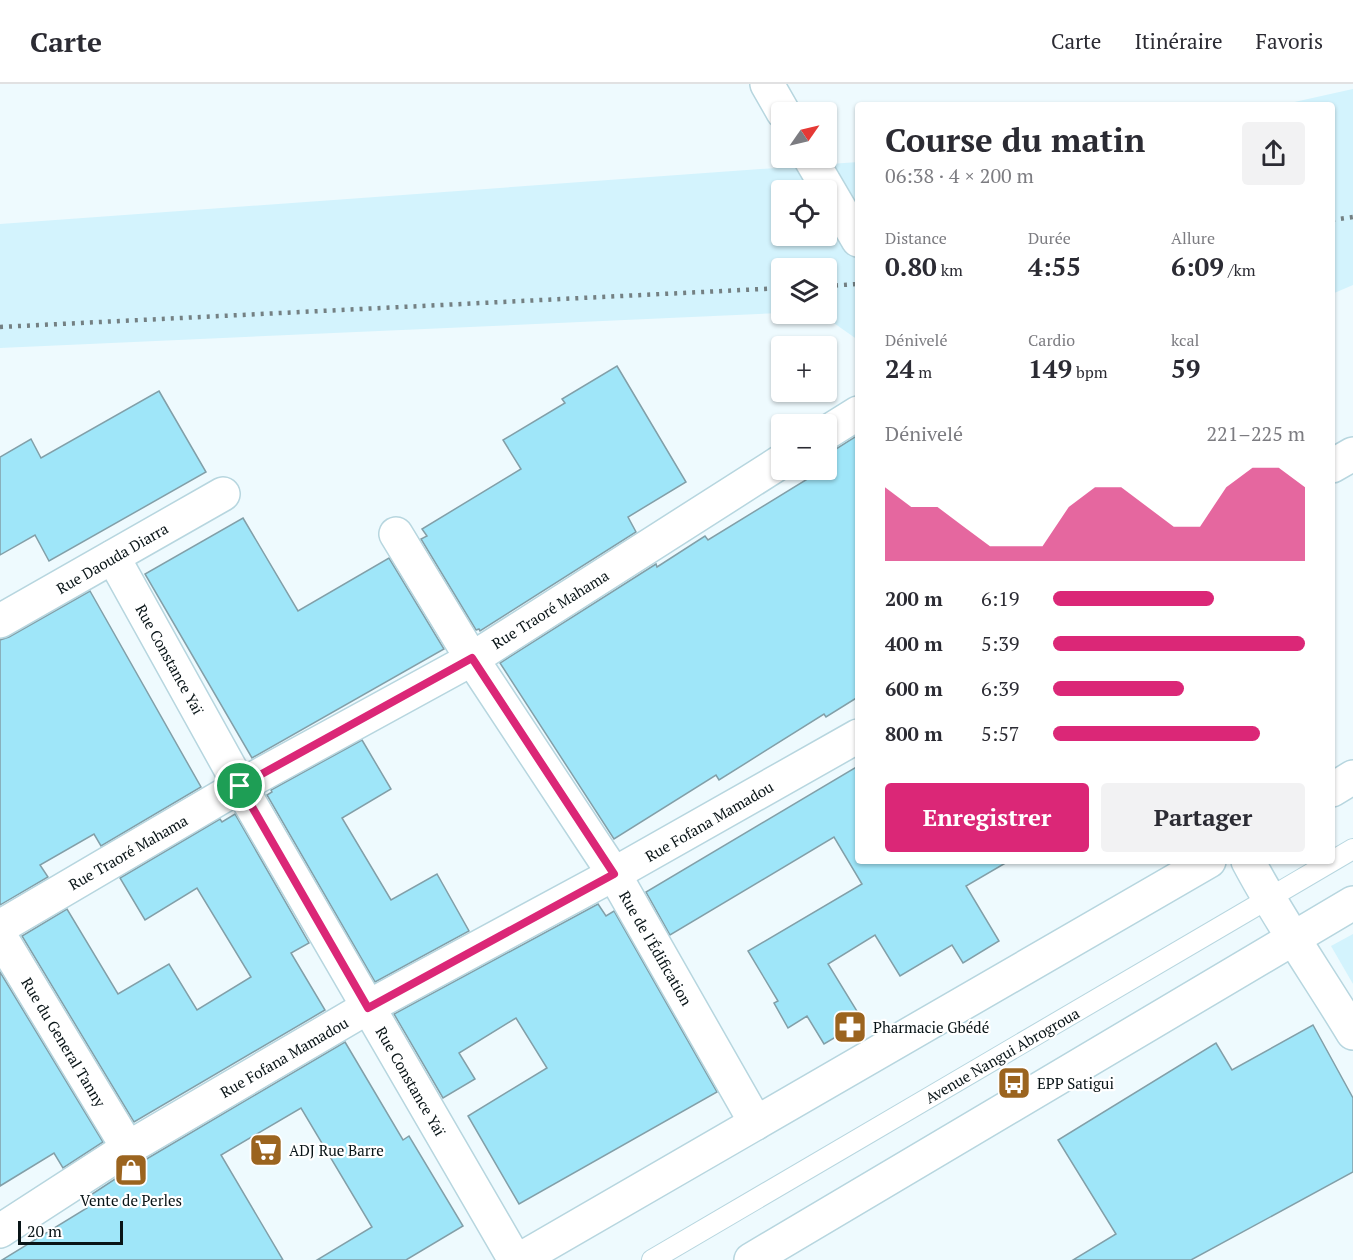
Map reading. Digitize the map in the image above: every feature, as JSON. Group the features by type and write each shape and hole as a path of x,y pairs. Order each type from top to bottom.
{"street":[{"path":"767,84 777,102"},
{"path":"816,168 855,235"},
{"path":"837,426 855,415"},
{"path":"1335,464 1353,454"},
{"name":"Rue Traoré Mahama","path":"0,927 240,786 472,658 771,468"},
{"name":"Rue Daouda Diarra","path":"0,621 223,494"},
{"name":"Rue de l'Édification","path":"396,534 472,658 614,874 756,1123"},
{"name":"Rue Constance Yaï","path":"113,557 240,786 517,1260"},
{"name":"Rue Fofana Mamadou","path":"0,1231 128,1148 368,1008 614,874 855,738"},
{"path":"1335,788 1353,777"},
{"path":"517,1260 1204,864"},
{"path":"1250,864 1268,899 1295,938 1353,1033"},
{"path":"751,1260 1353,903"},
{"name":"Rue du General Tanny","path":"0,936 128,1148"}],"lane":[{"name":"Avenue Nangui Abrogroua","path":"1335,860 1353,849"},
{"name":"Avenue Nangui Abrogroua","path":"652,1260 1328,864"}],"shaded area":[{"path":"1353,89 1353,285 1335,293 1335,102 1294,102"},
{"path":"855,162 855,338 835,324 837,258 771,258 771,313 0,348 0,224 775,168 837,168 837,164"},
{"path":"1353,934 1353,984 1331,946"}],"building":[{"path":"617,366 686,482 628,517 636,532 480,631 476,630 421,539 427,536 422,529 521,469 503,440 565,403 562,399"},
{"path":"159,391 206,472 49,561 35,535 0,555 0,457 31,439 41,458"},
{"path":"855,437 855,699 826,717 824,714 719,780 716,775 614,839 500,663 656,564 657,567 705,536 708,540 806,480 837,480 837,448"},
{"path":"243,518 298,611 389,558 444,649 252,758 145,574"},
{"path":"90,591 201,787 101,846 94,834 40,865 48,877 0,905 0,640"},
{"path":"362,740 391,789 342,818 391,900 437,874 469,931 375,982 267,795 272,792 271,790"},
{"path":"855,768 855,864 1004,864 966,886 999,941 963,963 952,945 900,976 875,935 828,964 863,1021 824,1044 807,1016 788,1028 774,1003 778,1001 748,951 862,884 834,837 670,935 646,892"},
{"path":"235,814 309,943 291,953 325,1010 134,1122 22,936 67,909 118,994 169,964 197,1010 251,977 197,888 145,920 120,878 220,819 222,822"},
{"path":"598,904 606,916 614,911 717,1092 519,1204 468,1116 547,1068 516,1018 459,1053 475,1079 443,1098 394,1014"},
{"path":"0,972 103,1142 63,1168 54,1153 0,1186"},
{"path":"1313,1025 1353,1098 1353,1172 1191,1260 1073,1260 1116,1234 1058,1140 1216,1043 1232,1070"},
{"path":"345,1042 403,1140 409,1136 463,1226 406,1260 317,1260 372,1227 301,1108 221,1155 283,1260 2,1260 87,1208 83,1200 138,1164"}],"railway":[{"path":"1335,220 1353,217"},
{"path":"837,285 855,284"},
{"path":"0,327 771,289"}],"place":[{"name":"Pharmacie Gbédé","path":"850,1027"},
{"name":"EPP Satigui","path":"1014,1083"},
{"name":"ADJ Rue Barre","path":"266,1150"},
{"name":"Vente de Perles","path":"131,1170"}],"route":[{"path":"472,658 614,874 368,1008 240,786 472,658"}]}
